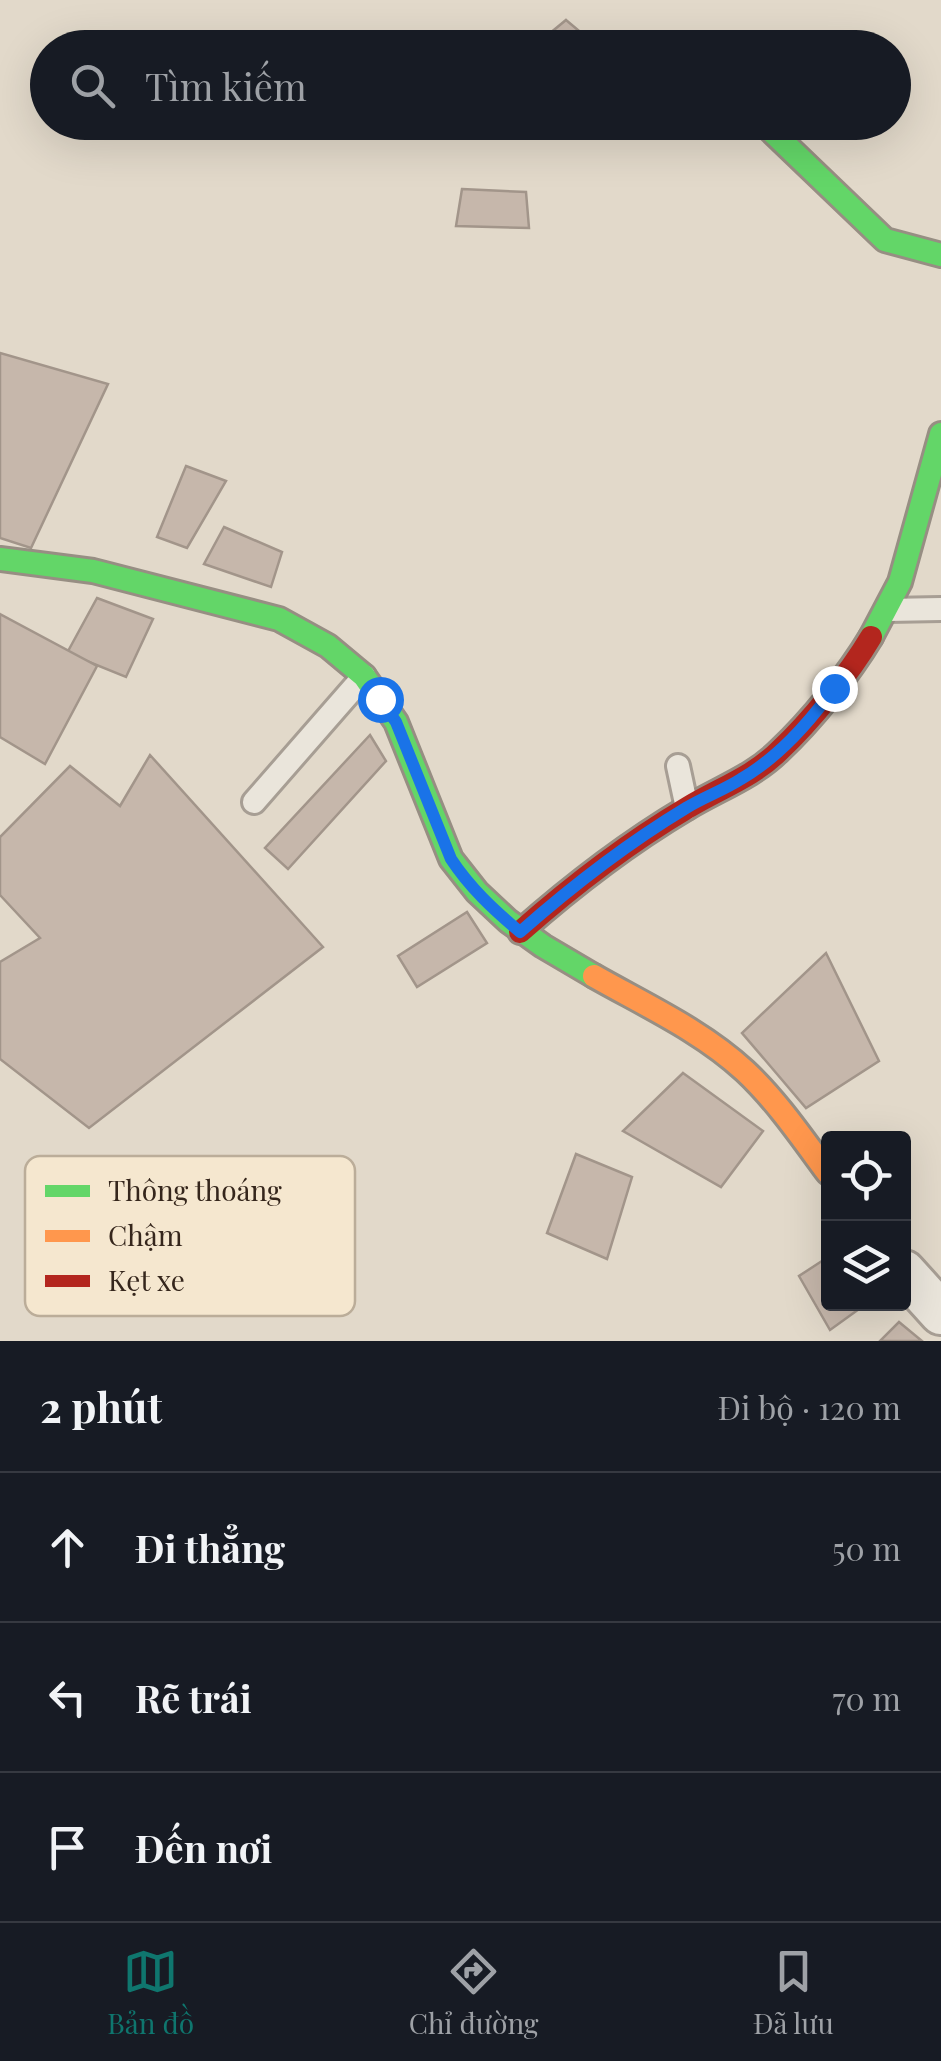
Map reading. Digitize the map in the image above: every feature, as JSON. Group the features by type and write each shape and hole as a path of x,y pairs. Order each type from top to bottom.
{"street":[{"path":"781,140 885,240 941,255"},
{"path":"520,932 571,887 686,808 744,778 778,753 818,711 868,642 900,582 941,434"},
{"path":"0,558 93,570 280,619 328,646 364,676 396,722 451,859 484,900 520,932 667,1017 730,1059 777,1105 821,1164"},
{"path":"911,1280 941,1314"}],"lane":[{"path":"884,611 941,609"},
{"path":"254,802 364,676"},
{"path":"678,766 686,808"}],"building":[{"path":"566,20 578,30 554,30"},
{"path":"462,189 526,192 529,228 456,226"},
{"path":"0,353 108,384 31,548 0,538"},
{"path":"186,466 226,481 187,548 157,537"},
{"path":"224,527 282,552 271,587 204,564"},
{"path":"97,598 153,619 126,677 67,653"},
{"path":"0,614 97,666 45,764 0,737"},
{"path":"370,735 386,761 288,869 265,848"},
{"path":"150,755 323,947 89,1128 0,1059 0,962 40,938 0,895 0,837 70,766 120,806"},
{"path":"467,912 487,943 417,987 398,956"},
{"path":"826,953 879,1061 806,1108 742,1033"},
{"path":"683,1073 763,1131 721,1187 623,1131"},
{"path":"576,1154 632,1177 607,1259 547,1233"},
{"path":"821,1262 821,1311 856,1311 830,1330 799,1276"},
{"path":"899,1322 922,1341 880,1341"}],"traffic: fast":[{"path":"781,140 885,240 941,255"},
{"path":"871,637 900,582 941,434"},
{"path":"0,559 93,571 279,619 328,646 364,676 396,722 451,859 477,892 508,921 594,976"}],"traffic: slow":[{"path":"594,976 672,1019 745,1071 821,1163"}],"traffic: jam":[{"path":"520,932 643,836 769,760 829,697 871,637"}],"route":[{"path":"380,699 396,722 451,859 484,900 520,932 571,887 686,808 744,778 778,753 834,688"}]}
